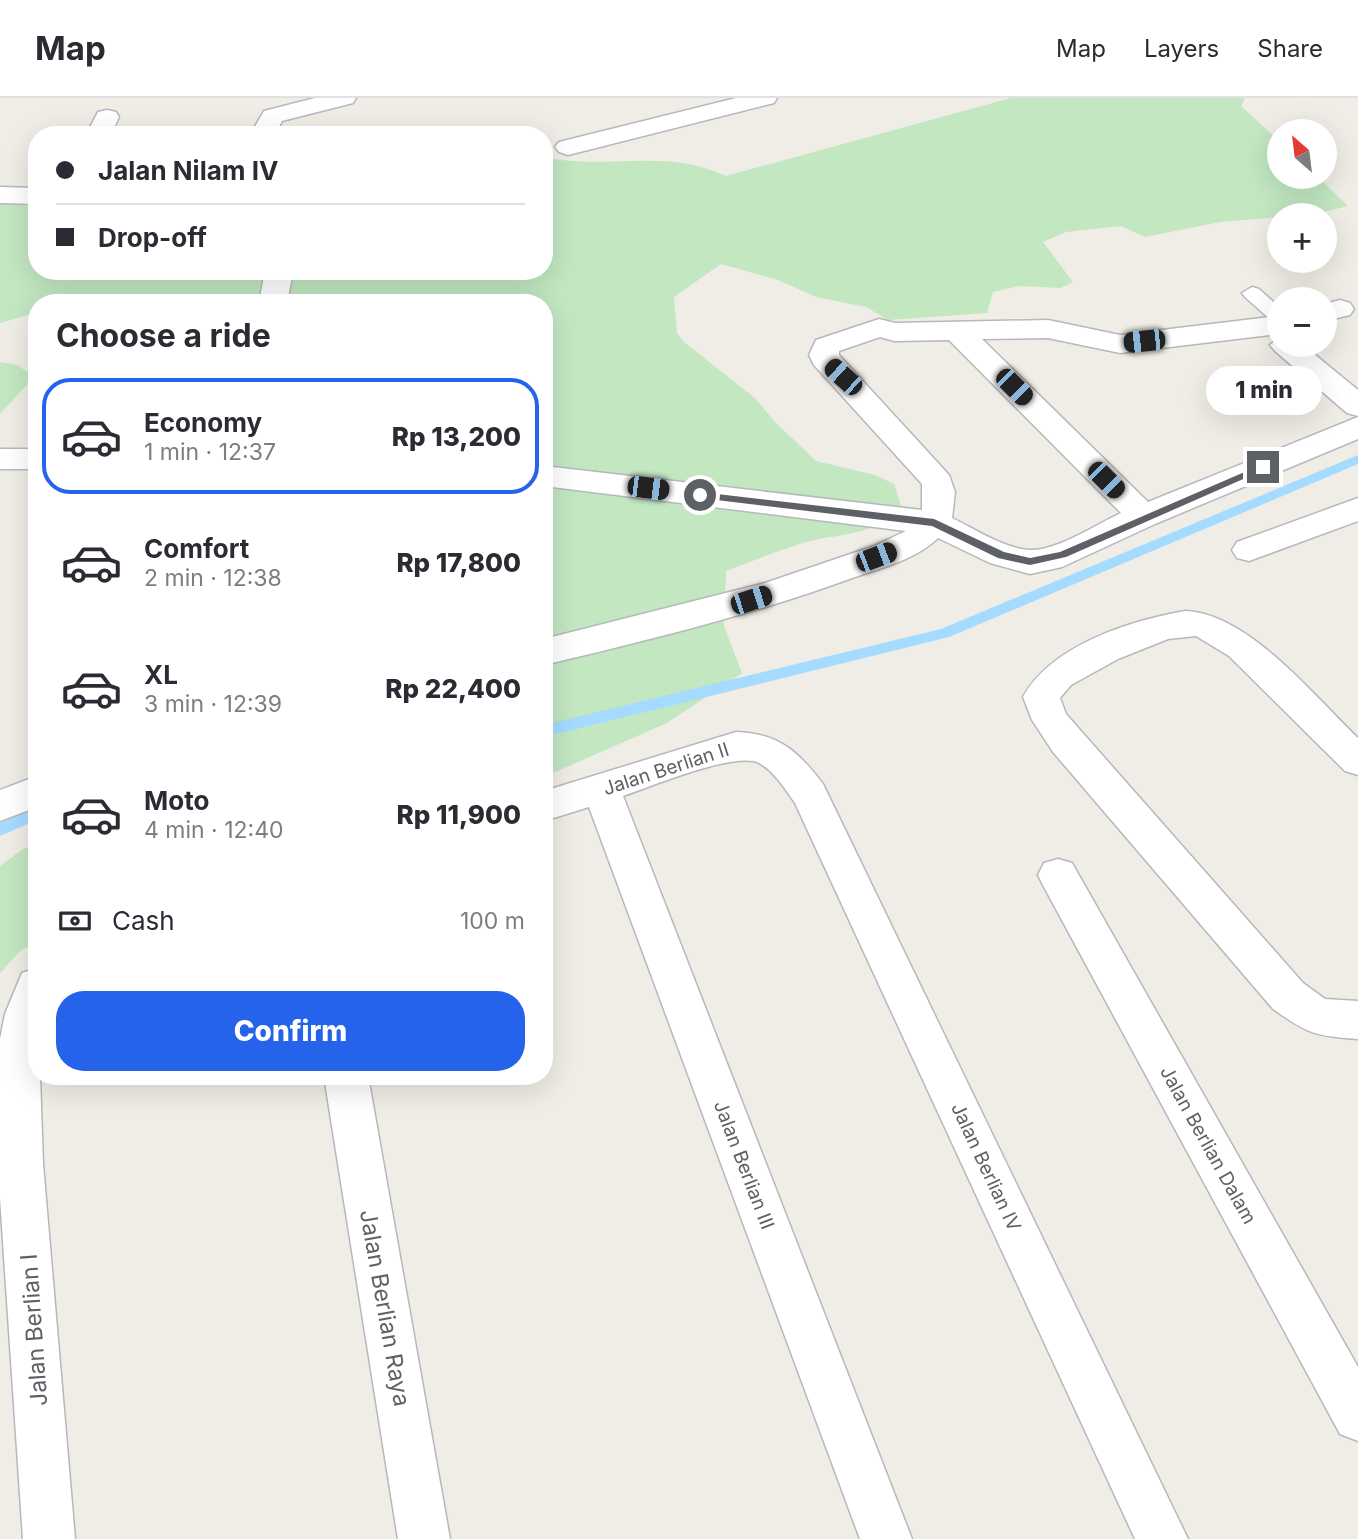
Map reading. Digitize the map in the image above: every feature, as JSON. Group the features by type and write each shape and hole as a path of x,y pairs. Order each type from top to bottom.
{"street":[{"path":"267,126 273,116 344,98"},
{"path":"568,146 765,98"},
{"path":"0,195 28,196"},
{"path":"553,650 683,621 824,576 912,542 934,523 940,500 938,482 856,390 829,365 824,355 826,346 879,328 894,332 1048,329 1120,344 1267,332"},
{"path":"958,332 1143,516"},
{"path":"1306,357 1358,406"},
{"path":"553,477 934,523 1002,555 1030,562 1062,555 1143,516 1358,427"},
{"path":"0,459 28,459"},
{"path":"1249,550 1358,509"},
{"path":"1358,761 1241,647 1221,634 1196,624 1159,627 1118,646 1056,677 1041,697 1049,720 1066,742 1288,996 1317,1017 1358,1020"},
{"name":"Jalan Berlian II","path":"553,804 736,746 754,746 784,760 810,795"},
{"name":"Jalan Berlian III","path":"602,790 886,1539"},
{"name":"Jalan Berlian IV","path":"810,795 1162,1539"},
{"name":"Jalan Berlian Dalam","path":"1058,875 1358,1416"},
{"name":"Jalan Berlian I","path":"28,1002 20,1042 19,1121 49,1539"},
{"name":"Jalan Berlian Raya","path":"348,1085 424,1539"}],"lane":[{"path":"1252,293 1267,315"}],"green space":[{"path":"1011,98 1245,98 1241,106 1267,130 1267,189 1330,189 1348,206 1337,209 1337,203 1267,203 1267,218 1220,222 1145,237 1121,226 1066,232 1043,242 1073,282 1061,288 1019,286 993,292 987,313 888,320 866,307 816,297 778,280 721,264 674,297 677,333 684,342 756,399 774,421 816,461 875,475 894,484 902,509 879,525 799,544 726,571 724,626 742,673 667,723 553,773 553,294 28,294 28,315 0,323 0,204 28,206 28,280 553,280 553,158 591,162 658,161 703,167 726,176"},
{"path":"0,362 17,365 28,372 28,379 27,385 0,414"},
{"path":"28,847 28,946 21,950 0,973 0,866"}],"waterway":[{"path":"553,729 944,633 1358,459"},
{"path":"0,830 28,817"}],"route":[{"path":"700,495 934,523 1002,555 1030,562 1062,555 1143,516 1263,467"}]}
